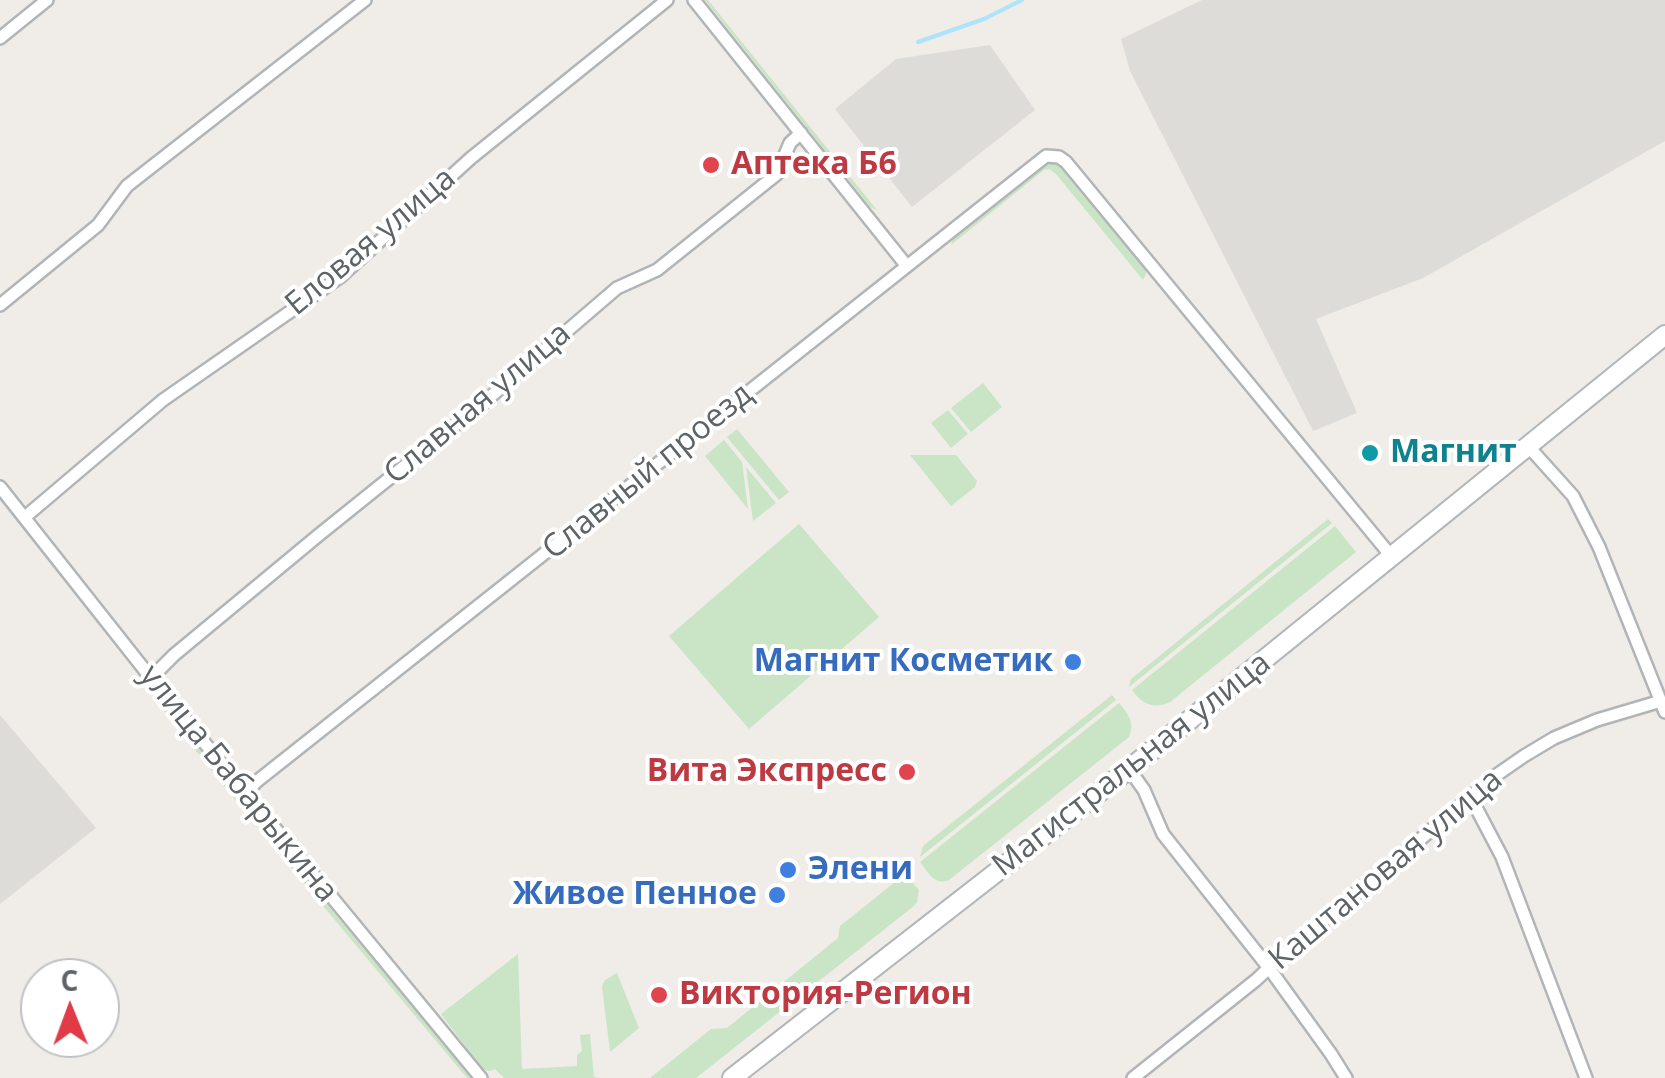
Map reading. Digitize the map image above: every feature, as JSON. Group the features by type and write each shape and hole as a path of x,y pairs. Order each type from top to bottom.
{"main road":[{"name":"Магистральная улица","path":"732,1078 1129,770 1665,335"}],"street":[{"path":"0,38 47,0"},
{"path":"0,305 98,225 127,186 365,0"},
{"name":"Еловая улица","path":"25,517 163,400 340,277 471,158 667,0"},
{"path":"694,0 906,265"},
{"name":"Славная улица","path":"150,678 616,288 657,270 764,185 777,174 790,144 801,133"},
{"name":"Славный проезд","path":"245,794 1039,159 1052,155 1066,162 1392,557"},
{"path":"1528,446 1573,496 1600,548 1663,706"},
{"name":"улица Бабарыкина","path":"0,487 150,678 481,1078"},
{"name":"Каштановая улица","path":"1138,1076 1498,774 1554,738 1597,720 1663,706"},
{"path":"1129,770 1144,790 1163,834 1269,968 1346,1078"},
{"path":"1471,798 1502,856 1586,1078"}],"shaded area":[{"path":"1202,0 1665,0 1665,141 1423,278 1316,319 1357,413 1313,431 1130,71 1121,39"},
{"path":"990,45 1035,110 912,207 835,109 896,59"},
{"path":"0,715 96,828 0,904"}],"green space":[{"path":"708,0 877,210 870,207"},
{"path":"1050,161 1061,164 1145,266 1143,280 1049,169 951,245 953,237"},
{"path":"983,383 1002,407 971,432 951,408"},
{"path":"948,410 968,434 951,448 931,423"},
{"path":"737,429 789,492 779,500 727,437"},
{"path":"724,440 742,462 748,509 705,456"},
{"path":"910,455 956,455 977,481 975,487 951,506"},
{"path":"746,467 776,503 753,521"},
{"path":"1328,519 1332,523 1129,687 1131,679"},
{"path":"799,524 879,617 749,729 669,636"},
{"path":"1335,526 1356,552 1170,702 1154,705 1136,695 1132,690"},
{"path":"1112,695 1116,700 920,857 923,846"},
{"path":"159,699 472,1078 467,1078 258,828 156,701"},
{"path":"1119,703 1131,723 1129,737 949,880 935,880 929,874 920,862"},
{"path":"905,874 919,890 914,906 696,1078 650,1078 711,1029 727,1028 838,938 840,926"},
{"path":"518,954 522,1069 577,1066 577,1055 582,1051 580,1035 590,1034 594,1077 599,1078 504,1078 495,1069 483,1070 441,1014"},
{"path":"617,973 639,1028 610,1052 602,986"}],"waterway":[{"path":"918,42 984,19 1022,0"}],"place":[{"name":"Аптека Б6","path":"711,165"},
{"name":"Магнит","path":"1370,453"},
{"name":"Магнит Косметик","path":"1073,662"},
{"name":"Вита Экспресс","path":"907,772"},
{"name":"Элени","path":"788,870"},
{"name":"Живое Пенное","path":"777,895"},
{"name":"Виктория-Регион","path":"659,995"}]}
